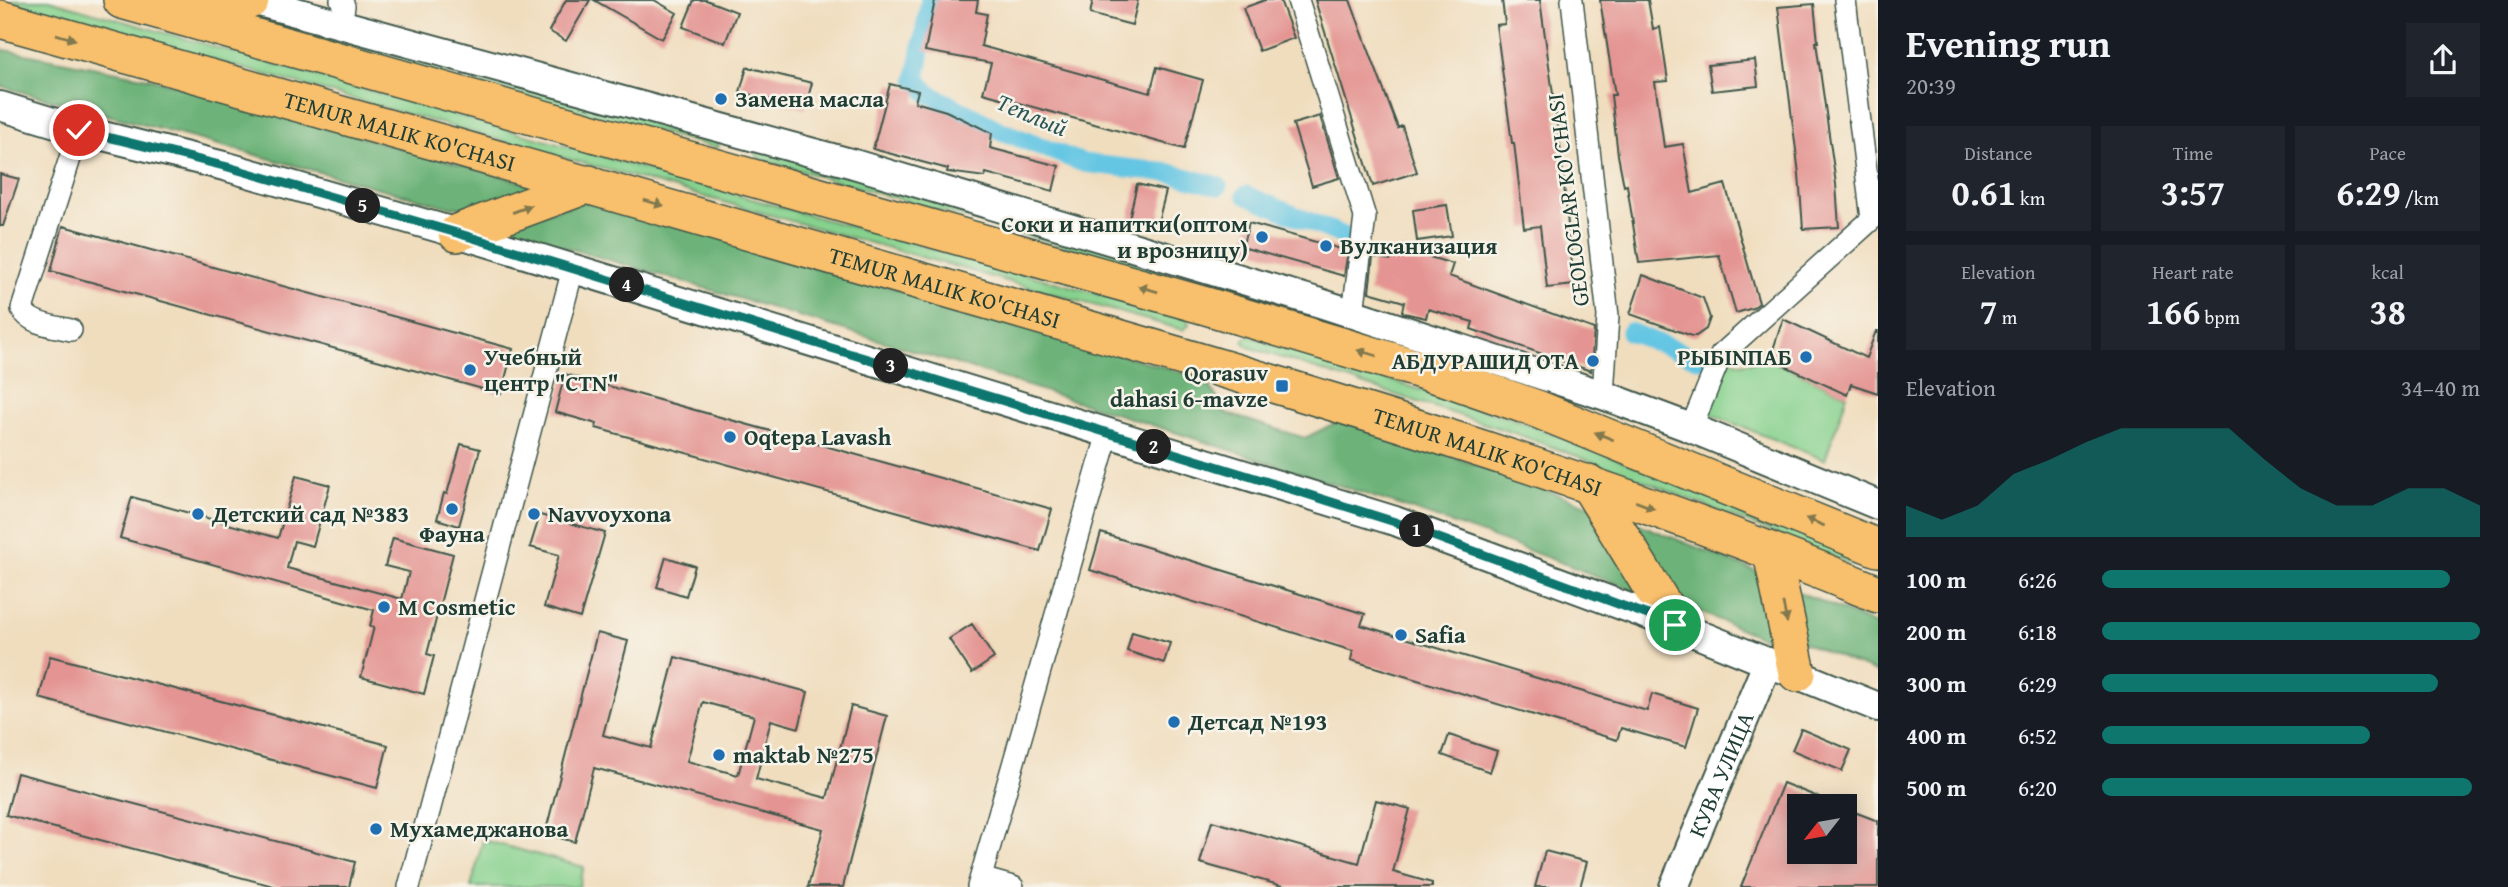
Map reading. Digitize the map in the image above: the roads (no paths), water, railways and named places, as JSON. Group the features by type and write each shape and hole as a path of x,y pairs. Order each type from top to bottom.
{"highway":[{"path":"134,4 251,0"},
{"path":"134,4 1218,309 1435,374 1537,409 1878,548"},
{"name":"TEMUR MALIK KO'CHASI","path":"0,19 589,184 1202,362 1588,483 1878,594"},
{"path":"457,233 589,184"},
{"path":"1202,362 1218,309"},
{"path":"1588,483 1675,625"},
{"path":"1772,553 1782,668"}],"street":[{"path":"251,0 341,13 1353,313 1603,395 1878,505"},
{"path":"1298,0 1365,217 1353,313"},
{"name":"GEOLOGLAR KO'CHASI","path":"1572,0 1608,316 1603,395"},
{"path":"1690,428 1721,355 1876,218 1845,0"},
{"path":"0,106 79,130 228,167 457,233 1395,522 1675,625 1878,707"},
{"path":"71,330 26,317 22,309 79,130"},
{"path":"409,887 573,269"},
{"path":"1013,887 980,883 1108,433"},
{"name":"КУВА УЛИЦА","path":"1674,887 1782,668"}],"waterway":[{"name":"Теплый","path":"930,0 916,79 929,94 1001,131 1083,163 1170,173 1218,186"},
{"name":"Теплый","path":"1246,195 1344,236"},
{"name":"Теплый","path":"1630,332 1699,359"}],"place":[{"name":"Замена масла","path":"721,99"},
{"name":"Соки и напитки(оптом и врозницу)","path":"1262,237"},
{"name":"Вулканизация","path":"1326,246"},
{"name":"РЫБINПАБ","path":"1806,357"},
{"name":"АБДУРАШИД ОТА","path":"1593,361"},
{"name":"Учебный центр \"CTN\"","path":"470,370"},
{"name":"Qorasuv dahasi 6-mavze","path":"1282,386"},
{"name":"Oqtepa Lavash","path":"730,437"},
{"name":"Фауна","path":"452,509"},
{"name":"Детский сад №383","path":"198,514"},
{"name":"Navvoyxona","path":"534,514"},
{"name":"M Cosmetic","path":"384,607"},
{"name":"Safia","path":"1401,635"},
{"name":"Детсад №193","path":"1174,722"},
{"name":"maktab №275","path":"719,755"},
{"name":"Мухамеджанова","path":"376,829"}]}
